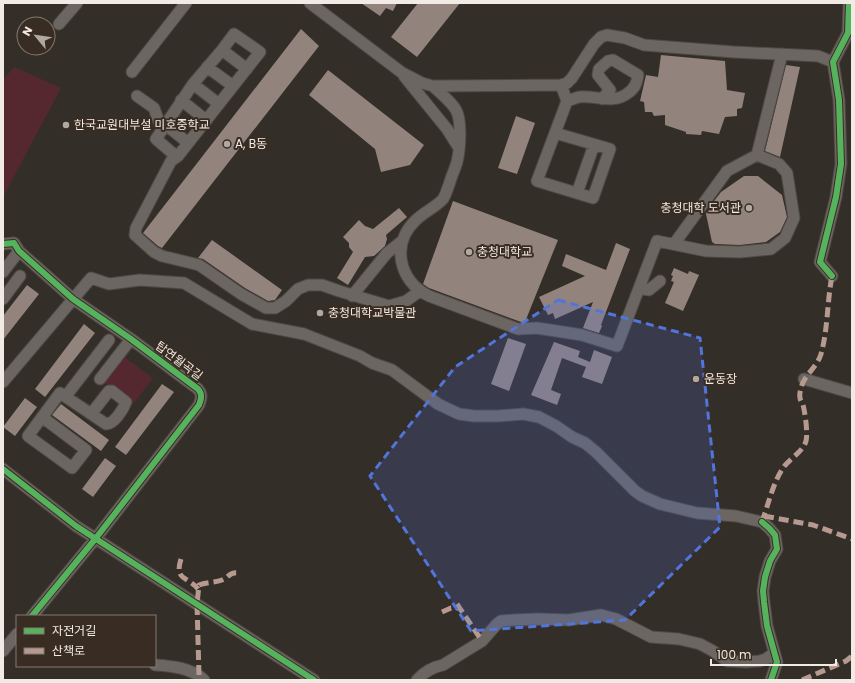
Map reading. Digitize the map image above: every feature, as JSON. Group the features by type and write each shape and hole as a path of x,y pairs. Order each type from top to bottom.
{"street":[{"path":"59,24 77,3"},
{"path":"132,72 186,3"},
{"path":"832,276 820,262 836,196 841,164 839,100 833,62 848,33 849,3"},
{"path":"314,6 401,72 422,83 433,86 561,85 567,83 572,78 594,44 601,37 607,35 625,38 644,45 818,56 833,62"},
{"path":"177,157 156,139 181,100 234,34 260,52 177,157 171,160 136,228 135,235 154,252 162,256 199,265 241,294 266,308 275,308 286,301 298,289 308,285 322,285 352,296 389,306 406,301 420,291"},
{"path":"222,50 247,69"},
{"path":"674,244 727,171 757,155 782,54"},
{"path":"207,67 233,86"},
{"path":"401,72 448,131 459,148"},
{"path":"193,84 219,104"},
{"path":"555,133 610,149 593,198 537,181 555,133 567,101 561,85"},
{"path":"433,86 456,110 459,119 459,148 457,162 444,198 416,220 405,234 402,241 401,252 403,266 412,285 420,291 518,329 537,328 582,335 617,346 656,241 706,251 740,252 772,249 786,238 794,218 787,173 779,164 757,155"},
{"path":"137,96 154,108 160,125 166,124"},
{"path":"567,101 579,97 602,99"},
{"path":"181,100 206,120"},
{"path":"166,124 188,143"},
{"path":"448,131 455,132 459,128"},
{"path":"577,194 594,145"},
{"path":"352,296 387,253 402,241"},
{"name":"탑연월곡길","path":"3,244 14,243 19,251 73,299 131,339 198,389 202,398 199,405 96,538 33,615"},
{"path":"3,272 19,251"},
{"path":"3,298 20,276"},
{"path":"3,382 91,278 109,284 140,280 184,283 252,324 304,334 360,356 372,363 392,370 438,404 459,414 474,416 523,414 539,417 585,443 642,496 660,504 697,513 736,516 762,522 769,528 775,535 777,549 770,561 765,577 763,591 765,612 777,662 771,680"},
{"path":"639,288 649,290 660,281"},
{"path":"100,379 131,339"},
{"path":"66,396 109,340"},
{"path":"97,356 110,366"},
{"path":"804,379 852,393"},
{"path":"42,417 86,450 72,468 28,436 60,392 91,414"},
{"path":"3,469 76,526 314,680"},
{"path":"417,680 424,672 443,665 482,641 497,624 514,620 569,620 601,615 616,619 652,637 700,644 727,661 760,662 774,653"},
{"path":"3,651 16,637"},
{"path":"156,665 173,666 191,671 204,680"}],"highlighted area":[{"path":"558,300 700,338 720,527 625,620 471,631 370,476 455,367"}],"shaded area":[{"path":"14,67 61,88 3,197 3,80"},
{"path":"123,356 153,378 134,403 104,382"}],"building":[{"path":"361,3 397,3 393,11 386,8 380,16"},
{"path":"418,3 460,3 417,57 391,37"},
{"name":"A, B동","path":"301,29 319,46 162,248 158,246 143,233"},
{"path":"661,55 725,61 727,90 745,93 742,108 737,109 737,116 725,117 719,134 702,131 701,135 686,134 686,132 665,125 665,115 654,116 652,112 645,112 644,102 640,101 646,75 658,77"},
{"path":"786,65 800,67 780,157 765,151"},
{"path":"328,70 424,145 410,165 381,172 375,149 309,95"},
{"path":"516,116 535,123 517,174 498,168"},
{"path":"744,176 758,176 782,195 787,217 780,232 766,242 740,245 715,244 712,242 706,214 708,209 721,192"},
{"path":"453,201 558,240 525,322 521,322 429,288 423,284"},
{"path":"399,208 407,217 386,235 387,239 385,246 374,256 365,257 348,285 337,278 353,252 349,247 349,243 343,237 359,220 365,226 373,229"},
{"path":"212,240 282,290 275,300 268,301 245,288 203,259 198,258"},
{"path":"616,243 630,249 599,333 583,328 593,302 555,319 553,313 548,315 539,297 585,276 562,266 566,254 606,270"},
{"path":"674,268 688,274 689,271 699,275 683,311 665,303 674,282 671,281 673,276 671,275"},
{"path":"27,285 39,294 3,340 3,316"},
{"path":"84,324 95,333 45,397 35,389"},
{"path":"508,338 526,344 509,391 491,384"},
{"path":"554,342 580,351 578,357 590,362 594,350 612,357 602,384 582,377 586,367 562,358 551,390 561,394 557,405 531,395"},
{"path":"162,384 174,392 126,455 115,447"},
{"path":"25,398 37,407 15,436 3,427"},
{"path":"61,404 109,440 101,451 52,415"},
{"path":"105,458 116,466 93,497 82,489"}],"marked path":[{"path":"762,522 779,474 802,449 806,441 807,433 800,393 803,382 819,360 821,354 825,335 832,276"},
{"path":"764,516 813,525 852,539"},
{"path":"181,559 179,566 181,575 198,589"},
{"path":"199,675 197,604 199,585 219,581 225,579 231,574 239,573"},
{"path":"457,604 482,641"},
{"path":"442,612 451,608 459,608"},
{"path":"802,680 846,661 852,656"}],"cycle path":[{"path":"832,276 820,262 836,197 841,164 839,100 833,62 848,33 849,3"},
{"path":"3,244 14,243 19,251 73,299 131,339 198,389 201,395 199,405 96,538 33,615"},
{"path":"3,469 76,526 314,680"},
{"path":"762,522 775,535 777,549 770,561 765,577 763,591 767,626 777,662 771,680"}],"place":[{"name":"한국교원대부설 미호중학교","path":"66,125"},
{"name":"A, B동","path":"227,144"},
{"name":"충청대학 도서관","path":"749,208"},
{"name":"충청대학교","path":"469,252"},
{"name":"충청대학교박물관","path":"320,313"},
{"name":"운동장","path":"696,379"}]}
